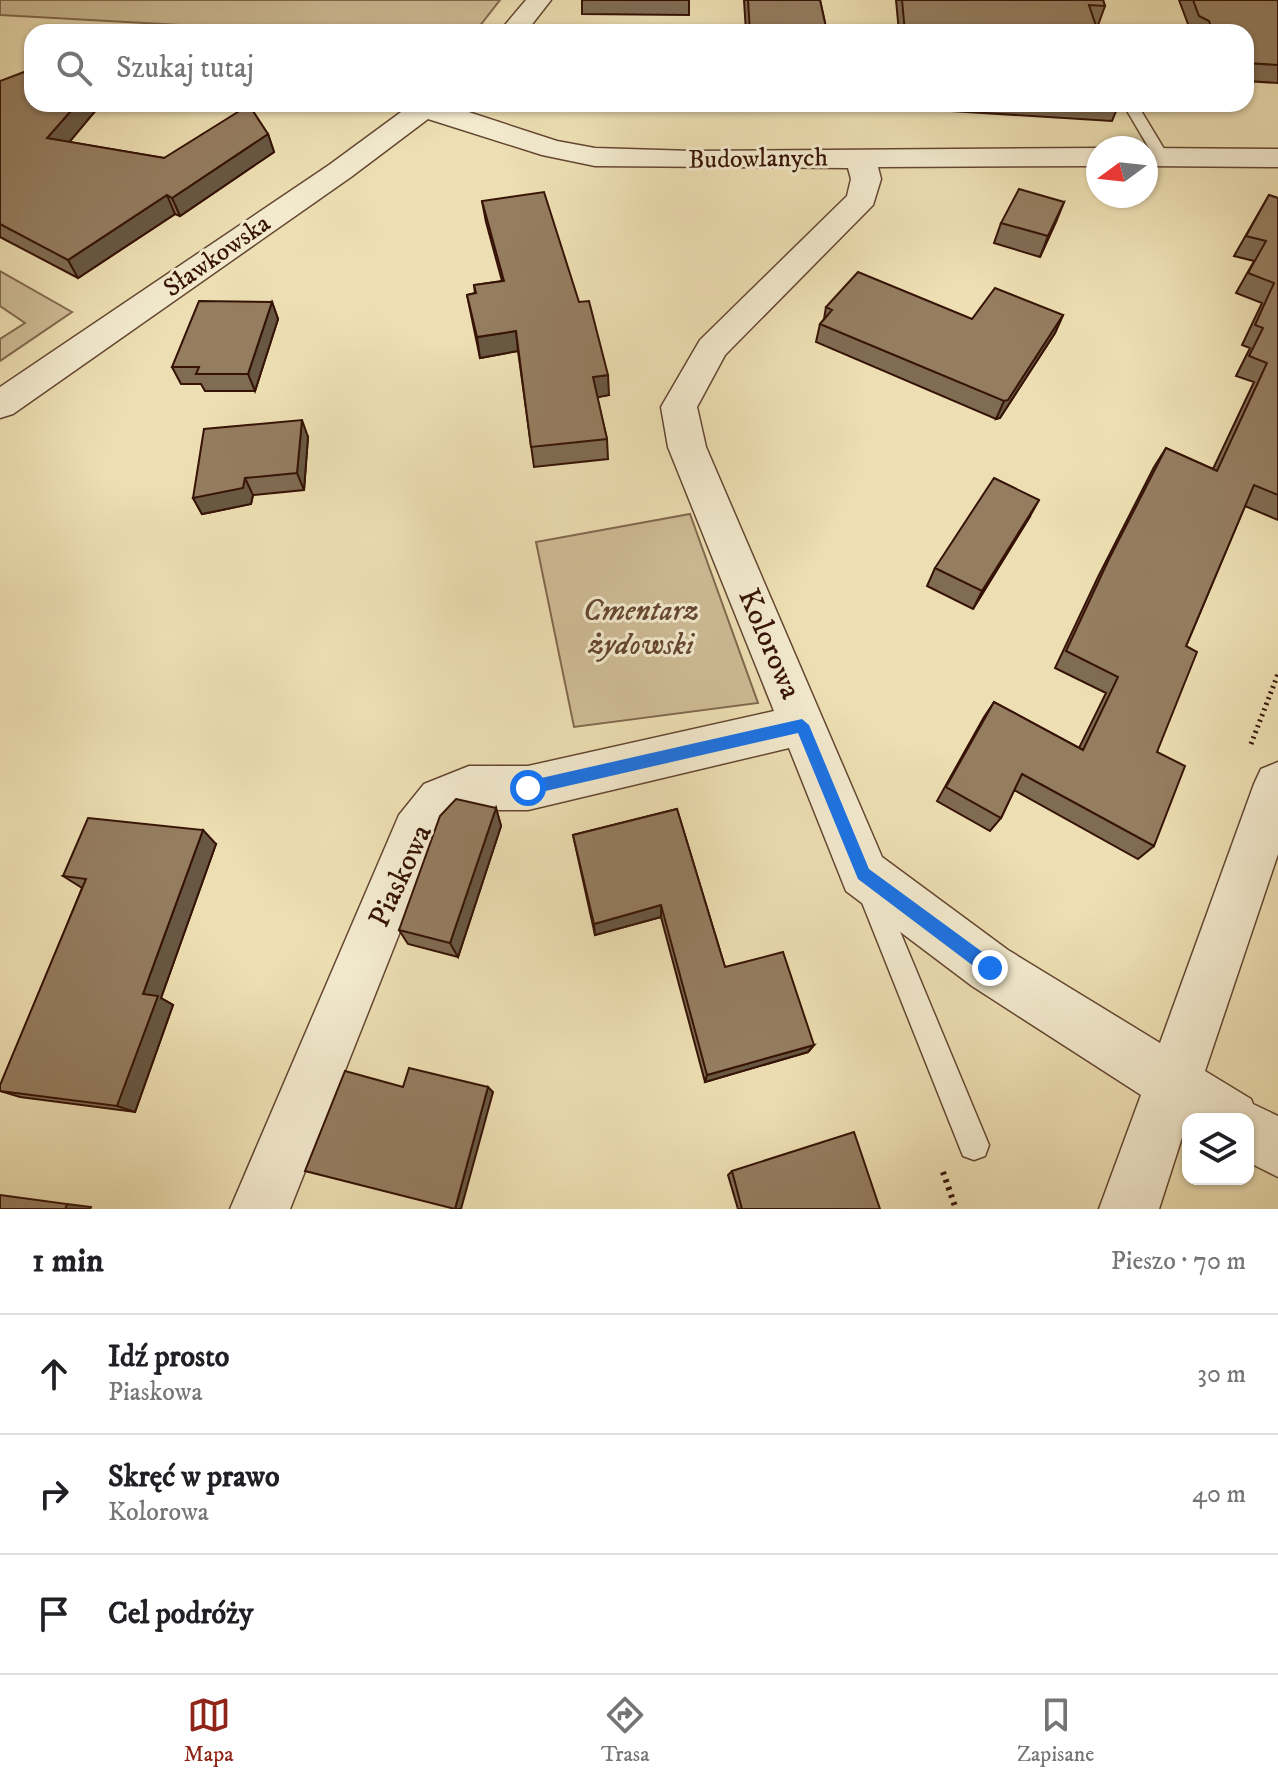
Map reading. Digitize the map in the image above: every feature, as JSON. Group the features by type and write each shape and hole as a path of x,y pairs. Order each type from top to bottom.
{"street":[{"path":"519,24 539,0"},
{"name":"Sławkowska","path":"0,405 340,171 420,112"},
{"name":"Budowlanych","path":"445,112 552,149 595,157 664,160 1086,157"},
{"path":"1158,157 1278,158"},
{"name":"Kolorowa","path":"861,158 866,179 862,199 712,348 679,407 687,447 864,874"},
{"name":"Piaskowa","path":"260,1209 416,831 441,800 469,788 528,788 802,725"},
{"path":"1129,1209 1278,784"},
{"path":"864,874 990,968 1222,1113"},
{"path":"1254,1134 1278,1148"}],"lane":[{"path":"1134,112 1144,136"},
{"path":"864,874 974,1145"}],"path":[{"path":"939,1159 956,1209"}],"green space":[{"path":"0,0 500,0 481,24 162,24 0,15"},
{"path":"0,271 72,312 0,361 0,339 25,323 0,306"},
{"name":"Cmentarz żydowski","path":"690,514 758,703 574,727 536,542"}],"building":[{"path":"748,0 820,0 825,24 750,24"},
{"path":"902,0 1103,0 1105,6 1089,5 1095,24 904,24"},
{"path":"1193,0 1278,0 1278,65 1254,64 1254,24 1210,24 1199,16"},
{"path":"24,72 24,112 70,112 47,138 164,158 238,112 254,112 268,134 172,198 167,195 68,260 0,224 0,81"},
{"path":"1019,189 1064,202 1048,236 1001,223"},
{"path":"544,192 579,302 589,301 608,375 593,377 607,439 531,447 516,331 477,337 467,295 476,293 474,285 504,281 482,201"},
{"path":"1269,195 1278,198 1278,495 1254,485 1186,646 1197,652 1157,752 1185,766 1154,846 1022,774 1001,818 946,787 994,702 1083,750 1118,677 1066,651 1109,559 1166,448 1217,471 1267,363 1249,356 1263,328 1255,325 1274,283 1248,273 1266,241 1246,236"},
{"path":"858,272 972,319 995,288 1063,315 1008,400 1004,401 820,324 832,310 826,307"},
{"path":"199,301 272,302 248,374 196,374 199,367 172,367"},
{"path":"302,420 297,473 245,478 243,488 193,498 204,429"},
{"path":"994,478 1039,500 982,591 935,568"},
{"path":"456,799 496,808 450,943 399,930 440,816"},
{"path":"677,809 725,967 783,952 814,1045 707,1075 661,905 594,924 573,835"},
{"path":"88,818 203,830 143,994 158,996 117,1106 0,1091 86,879 63,876"},
{"path":"409,1068 488,1087 455,1209 305,1171 345,1071 403,1087"},
{"path":"854,1132 880,1209 742,1209 732,1171"},
{"path":"0,1195 67,1204 65,1209 0,1209"}],"route":[{"path":"528,788 802,725 864,874 990,968"}]}
